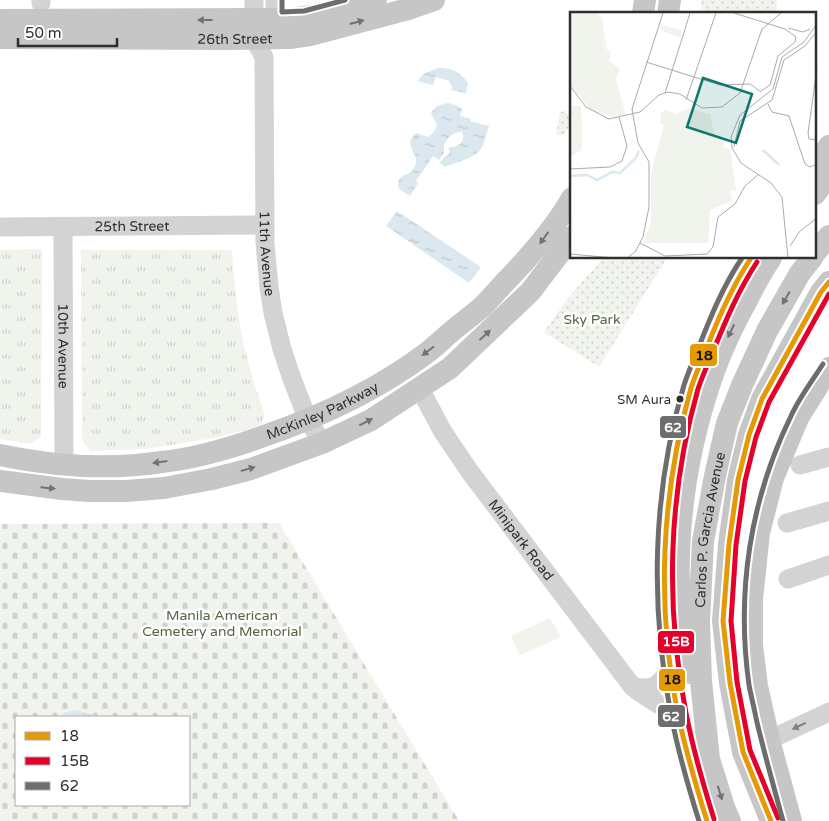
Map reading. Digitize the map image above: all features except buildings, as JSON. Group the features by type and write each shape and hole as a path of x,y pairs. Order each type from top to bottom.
{"main road":[{"name":"26th Street","path":"0,38 264,25 305,18 376,0"},
{"name":"26th Street","path":"0,20 264,25 310,35 408,9 434,0"},
{"path":"816,164 829,146"},
{"path":"816,193 829,175"},
{"name":"McKinley Parkway","path":"0,455 64,464 126,466 162,462 234,447 308,420 357,396 428,352 483,306 534,252 570,201"},
{"path":"816,252 829,236"},
{"name":"McKinley Parkway","path":"0,481 89,491 164,488 251,469 322,443 371,420 450,368 530,292 570,240"},
{"path":"707,821 693,777 670,667 663,570 666,508 676,447 691,387 740,274 750,259"},
{"path":"709,759 682,635 679,550 684,495 695,435 716,365 732,328 770,259"},
{"name":"Carlos P. Garcia Avenue","path":"730,821 709,759 701,681 699,622 702,541 727,423 767,331 800,273 811,259"},
{"name":"Carlos P. Garcia Avenue","path":"771,821 743,752 730,683 723,621 729,544 738,480 749,435 762,399 821,292 829,282"},
{"path":"791,821 769,740 757,686 752,645 752,598 759,533 773,478 798,418 829,368"}],"street":[{"name":"11th Avenue","path":"264,25 265,243 274,313 282,349 292,379 308,420 322,443"},
{"name":"10th Avenue","path":"63,226 64,464"},
{"name":"25th Street","path":"0,227 265,226"},
{"name":"Minipark Road","path":"420,389 443,432 470,472 632,686 638,692 671,712 680,721"},
{"path":"800,465 829,456"},
{"path":"787,523 829,511"},
{"path":"788,579 829,565"},
{"path":"632,686 643,689 658,684 670,667"},
{"path":"769,740 829,712"}],"green space":[{"path":"702,0 777,0 776,12 700,12"},
{"path":"564,111 570,115 569,125 565,134 559,135 556,134 560,112"},
{"path":"42,249 41,436 31,444 0,439 0,250"},
{"path":"81,250 232,250 243,342 265,415 261,426 214,438 146,449 90,451 82,439"},
{"name":"Sky Park","path":"602,259 666,259 599,367 544,332 568,298"},
{"name":"Manila American Cemetery and Memorial","path":"279,523 459,821 0,821 0,524"},
{"path":"550,618 561,637 520,655 511,636"}],"water":[{"path":"438,68 451,69 462,76 468,83 466,93 451,90 452,86 449,81 436,77 433,85 418,81 423,74"},
{"path":"448,103 462,109 460,116 489,126 483,145 472,157 445,167 440,163 449,154 448,148 461,143 463,138 462,131 453,134 444,145 444,153 439,160 433,156 416,181 418,183 410,196 399,189 398,183 401,177 410,173 415,166 416,157 410,142 416,133 428,137 434,132 437,125 431,113 437,106"},
{"path":"397,211 481,267 469,283 386,226"},
{"path":"76,710 95,716 62,716 64,713"}],"transit line":[{"name":"62","path":"282,0 282,12 304,11 345,0"},
{"name":"62","path":"699,821 677,742 664,674 657,591 660,508 673,425 684,385 717,302 741,259"},
{"name":"18","path":"707,821 684,742 671,674 665,592 668,510 681,428 693,383 715,326 750,259"},
{"name":"15B","path":"714,819 692,740 679,673 673,591 675,509 688,429 698,389 732,307 757,262"},
{"name":"18","path":"771,821 743,752 730,683 723,621 729,544 738,480 749,435 762,399 821,292 829,282"},
{"name":"15B","path":"778,818 750,750 737,682 731,621 736,545 745,481 756,437 769,402 829,294"},
{"name":"62","path":"783,821 762,744 749,685 744,616 746,581 756,514 765,480 794,409 823,364"}],"place":[{"name":"SM Aura","path":"680,399"}]}
